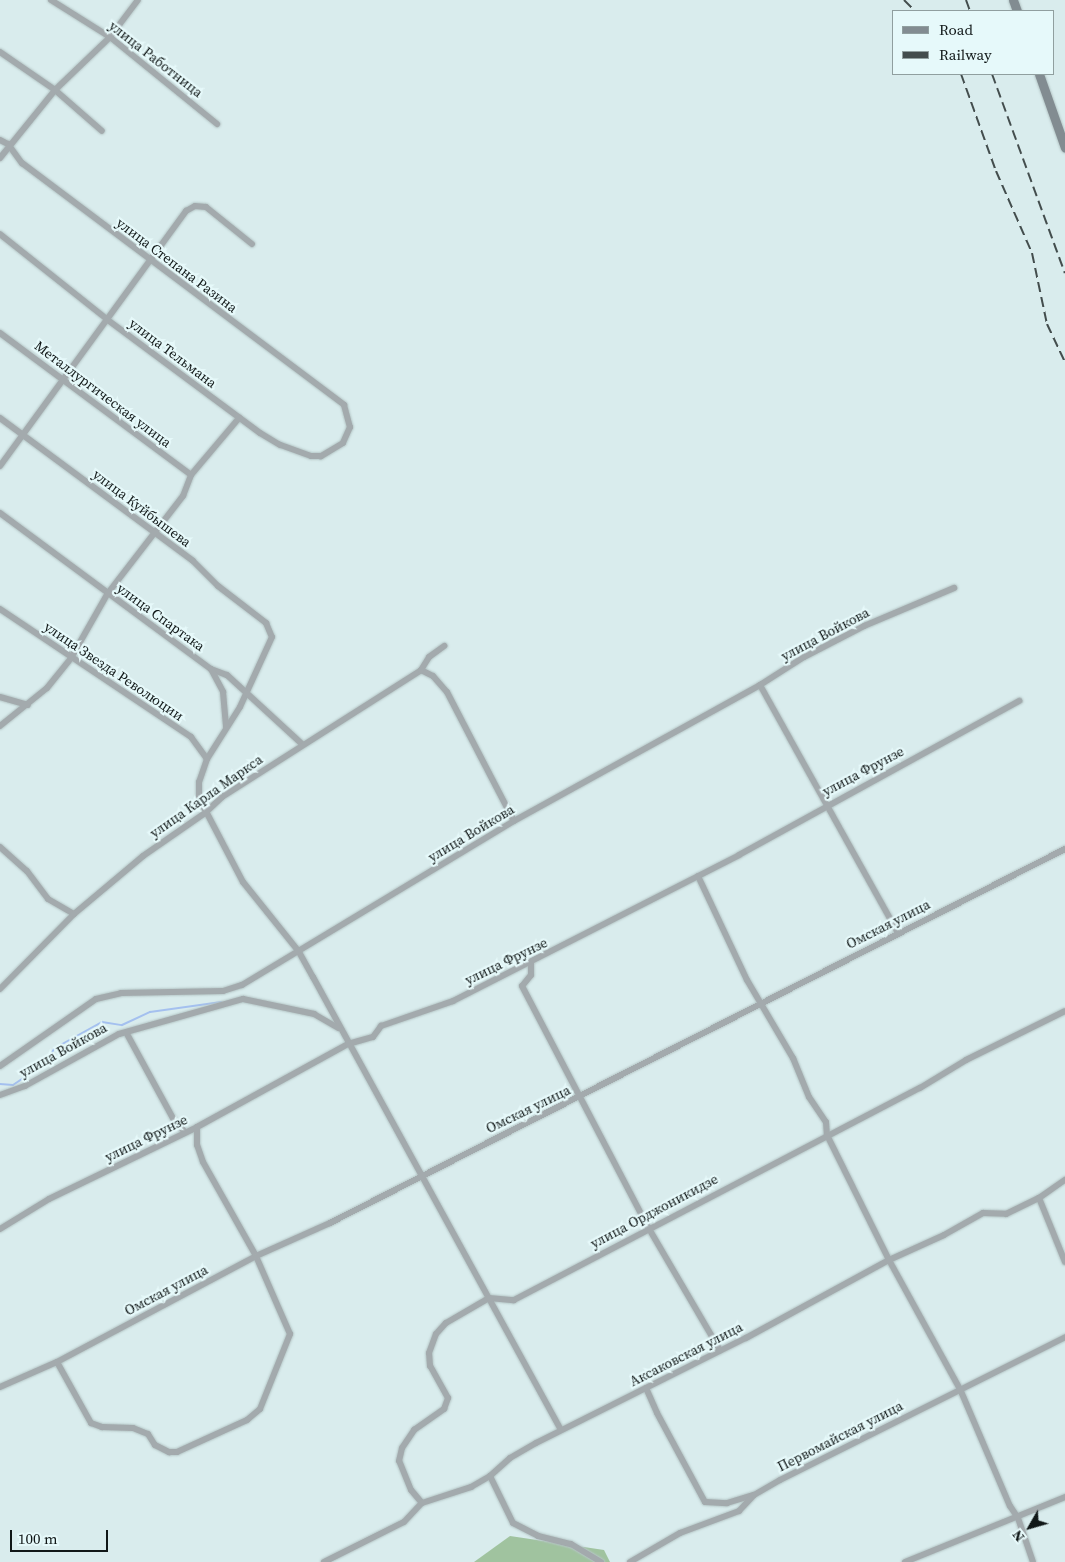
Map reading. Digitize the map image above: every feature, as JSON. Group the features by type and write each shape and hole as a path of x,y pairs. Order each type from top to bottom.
{"street":[{"name":"улица Работница","path":"51,0 110,36 217,124"},
{"path":"0,158 8,144 56,90 110,36 138,0"},
{"path":"0,52 56,90 102,131"},
{"path":"1039,75 1065,148"},
{"name":"улица Степана Разина","path":"0,140 8,144 22,163 344,405 350,427 343,443"},
{"path":"0,466 66,379 178,220 195,206 206,207 252,244"},
{"name":"улица Тельмана","path":"0,234 108,320 239,418 280,445 310,456 321,456 343,443"},
{"name":"Металлургическая улица","path":"0,333 66,379 191,475"},
{"name":"улица Куйбышева","path":"0,418 156,534 266,623 272,637 246,693"},
{"path":"0,726 28,705 71,658 108,593 156,534 183,496 191,475 239,418"},
{"name":"улица Спартака","path":"0,513 211,670 227,675 303,745"},
{"name":"улица Войкова","path":"0,1066 96,999 121,993 224,991 242,986 514,821 760,685 804,657 864,626 954,588"},
{"name":"улица Звезда Революции","path":"0,609 191,737 207,759"},
{"name":"улица Карла Маркса","path":"0,989 74,914 143,856 205,813 222,797 422,670 429,657 444,646"},
{"path":"211,670 223,692 226,728"},
{"path":"422,670 433,676 447,692 514,821"},
{"path":"760,685 898,933"},
{"path":"246,693 207,759 198,782 199,798 205,813 243,882 299,952 561,1430"},
{"path":"0,697 28,705"},
{"name":"улица Фрунзе","path":"0,1229 49,1199 197,1127 348,1044 373,1037 381,1026 453,1001 531,963 698,876 1019,701"},
{"path":"0,847 27,871 48,899 74,914"},
{"name":"Омская улица","path":"0,1387 57,1362 256,1256 330,1223 421,1175 578,1098 1065,849"},
{"path":"698,876 746,980 793,1058 809,1097 826,1122 826,1135 889,1260 960,1389 1010,1506 1018,1518 1033,1562"},
{"path":"531,963 531,975 522,986 578,1098 622,1174 648,1227 720,1350"},
{"name":"улица Войкова","path":"0,1095 25,1086 119,1034 127,1034 146,1025 243,999 314,1014 339,1028"},
{"name":"улица Орджоникидзе","path":"489,1298 514,1300 648,1227 920,1088 966,1060 1065,1011"},
{"path":"127,1034 175,1122 185,1132"},
{"path":"57,1362 91,1423 102,1428 134,1428 148,1434 156,1445 169,1452 178,1452 247,1420 260,1409 290,1334 256,1256 203,1162 197,1145 197,1127"},
{"name":"Аксаковская улица","path":"324,1562 404,1522 422,1503 472,1487 490,1476 510,1458 561,1430 720,1350 889,1260 944,1235 983,1213 1006,1214 1039,1198 1065,1180"},
{"path":"1039,1198 1065,1262"},
{"path":"422,1503 411,1490 400,1461 402,1448 414,1430 444,1409 448,1398 430,1366 432,1343 446,1323 489,1298"},
{"name":"Первомайская улица","path":"630,1562 680,1533 739,1511 754,1495 1065,1337"},
{"path":"646,1388 657,1413 705,1502 727,1502 754,1495"},
{"path":"490,1476 513,1523 538,1536 571,1544 600,1562"},
{"path":"905,1562 1018,1518 1065,1497"}],"green space":[{"path":"510,1536 604,1550 610,1562 474,1562"}],"waterway":[{"path":"0,1084 13,1085 43,1065 55,1048 102,1022 122,1025 150,1012 221,1002"}],"railway":[{"path":"904,0 914,10"},
{"path":"966,0 970,10"},
{"path":"961,75 996,171 1032,253 1047,324 1065,362"},
{"path":"992,75 1065,273"}]}
